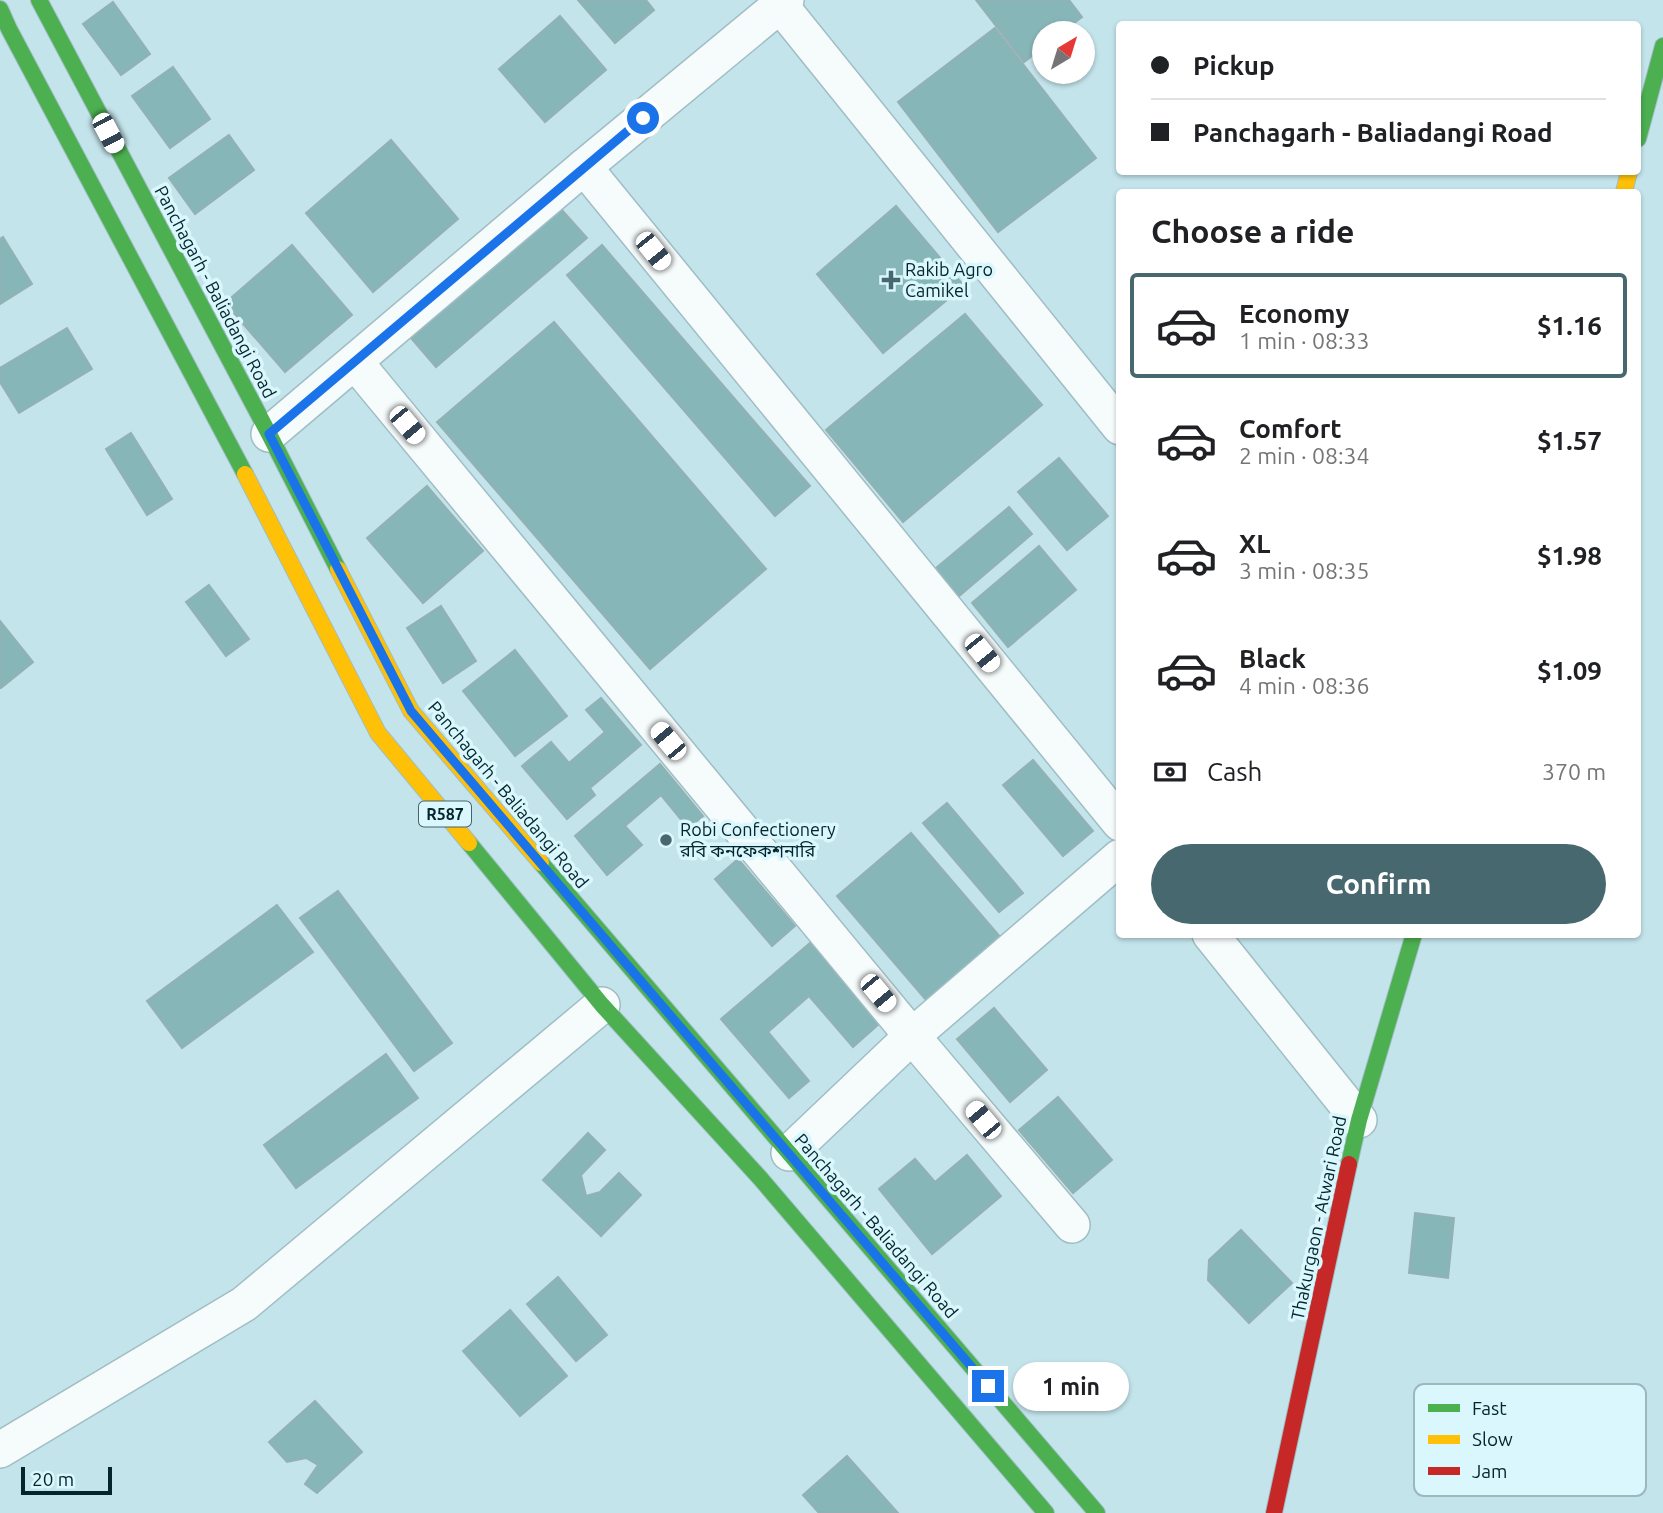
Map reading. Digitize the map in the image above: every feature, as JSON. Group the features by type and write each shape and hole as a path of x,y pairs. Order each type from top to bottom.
{"main road":[{"name":"Panchagarh - Baliadangi Road","path":"39,0 269,434 411,711 1097,1513"},
{"name":"R587","path":"0,9 379,733 602,1005 760,1178 1046,1513"},
{"path":"1641,128 1663,46"},
{"name":"Thakurgaon - Atwari Road","path":"1274,1513 1359,1121 1412,938"}],"street":[{"path":"269,434 584,167 783,3 1116,422"},
{"path":"584,167 1116,817"},
{"path":"355,362 1072,1225"},
{"path":"789,1153 912,1035 1116,860"},
{"path":"1213,938 1359,1121"},
{"path":"0,1450 244,1304 602,1005"}],"building":[{"path":"578,0 646,0 654,10 615,43"},
{"path":"976,0 1069,0 1082,17 1077,21 1032,21 1032,56 1024,62"},
{"path":"113,2 150,54 121,75 83,24"},
{"path":"560,16 606,70 545,122 499,69"},
{"path":"995,28 1032,76 1032,84 1039,84 1096,158 998,232 898,102"},
{"path":"173,67 210,119 170,148 132,96"},
{"path":"229,135 254,170 195,214 169,178"},
{"path":"391,140 458,219 373,292 306,213"},
{"name":"Rakib Agro Camikel","path":"896,206 964,286 883,353 817,274"},
{"path":"561,209 587,238 436,367 411,338"},
{"path":"3,237 32,284 0,304 0,239"},
{"path":"292,245 352,315 285,372 225,303"},
{"path":"602,245 810,486 775,516 567,275"},
{"path":"965,314 1042,405 903,522 826,430"},
{"path":"554,322 766,569 650,669 437,422"},
{"path":"67,328 92,369 19,413 0,382 0,368"},
{"path":"131,433 172,499 147,515 106,449"},
{"path":"1059,458 1108,516 1067,550 1018,492"},
{"path":"427,486 483,551 423,603 367,538"},
{"path":"1009,507 1032,534 958,597 935,569"},
{"path":"1039,546 1076,590 1008,647 972,603"},
{"path":"209,585 249,639 226,656 186,602"},
{"path":"441,606 476,661 443,683 407,628"},
{"path":"0,621 33,662 1,688 0,688"},
{"path":"515,650 567,716 515,756 463,691"},
{"path":"601,698 641,745 590,788 595,795 567,819 522,766 551,742 569,763 605,732 586,710"},
{"path":"1033,760 1093,831 1063,856 1003,785"},
{"path":"660,764 703,816 688,828 661,795 625,826 642,845 607,875 575,836"},
{"path":"947,803 1023,893 999,912 923,823"},
{"path":"911,833 1001,938 927,1001 837,896"},
{"path":"738,859 795,926 772,946 715,879"},
{"path":"338,891 452,1043 414,1071 300,918"},
{"path":"277,905 313,952 182,1048 147,1001"},
{"path":"810,943 879,1024 853,1047 809,996 768,1032 809,1081 789,1098 721,1019"},
{"path":"994,1008 1047,1070 1010,1102 957,1039"},
{"path":"386,1054 418,1098 296,1188 264,1145"},
{"path":"1058,1097 1112,1160 1073,1193 1019,1130"},
{"path":"588,1133 605,1150 581,1175 586,1196 600,1192 619,1173 641,1195 601,1236 543,1180"},
{"path":"967,1155 1001,1196 932,1254 879,1189 915,1159 935,1182"},
{"path":"1415,1213 1454,1218 1448,1278 1409,1273"},
{"path":"1241,1230 1292,1283 1249,1323 1208,1280 1209,1260"},
{"path":"558,1277 607,1335 576,1361 527,1304"},
{"path":"510,1310 567,1376 520,1416 463,1351"},
{"path":"315,1401 362,1452 317,1493 305,1484 318,1465 306,1458 287,1462 269,1442"},
{"path":"847,1456 898,1513 819,1513 803,1495"}],"traffic: fast":[{"path":"39,0 338,569"},
{"path":"0,9 245,474"},
{"path":"1641,128 1663,46"},
{"path":"469,843 602,1005 760,1178 1046,1513"},
{"path":"541,863 1097,1513"},
{"path":"1349,1164 1359,1120 1413,938"}],"traffic: slow":[{"path":"1625,189 1628,175"},
{"path":"245,474 378,733 469,843"},
{"path":"338,569 411,711 541,863"}],"traffic: jam":[{"path":"1274,1513 1349,1164"}],"place":[{"name":"Rakib Agro Camikel","path":"891,280"},
{"name":"Robi Confectionery রবি কনফেকশনারি","path":"666,840"}],"route":[{"path":"643,118 269,434 411,711 988,1386"}]}
